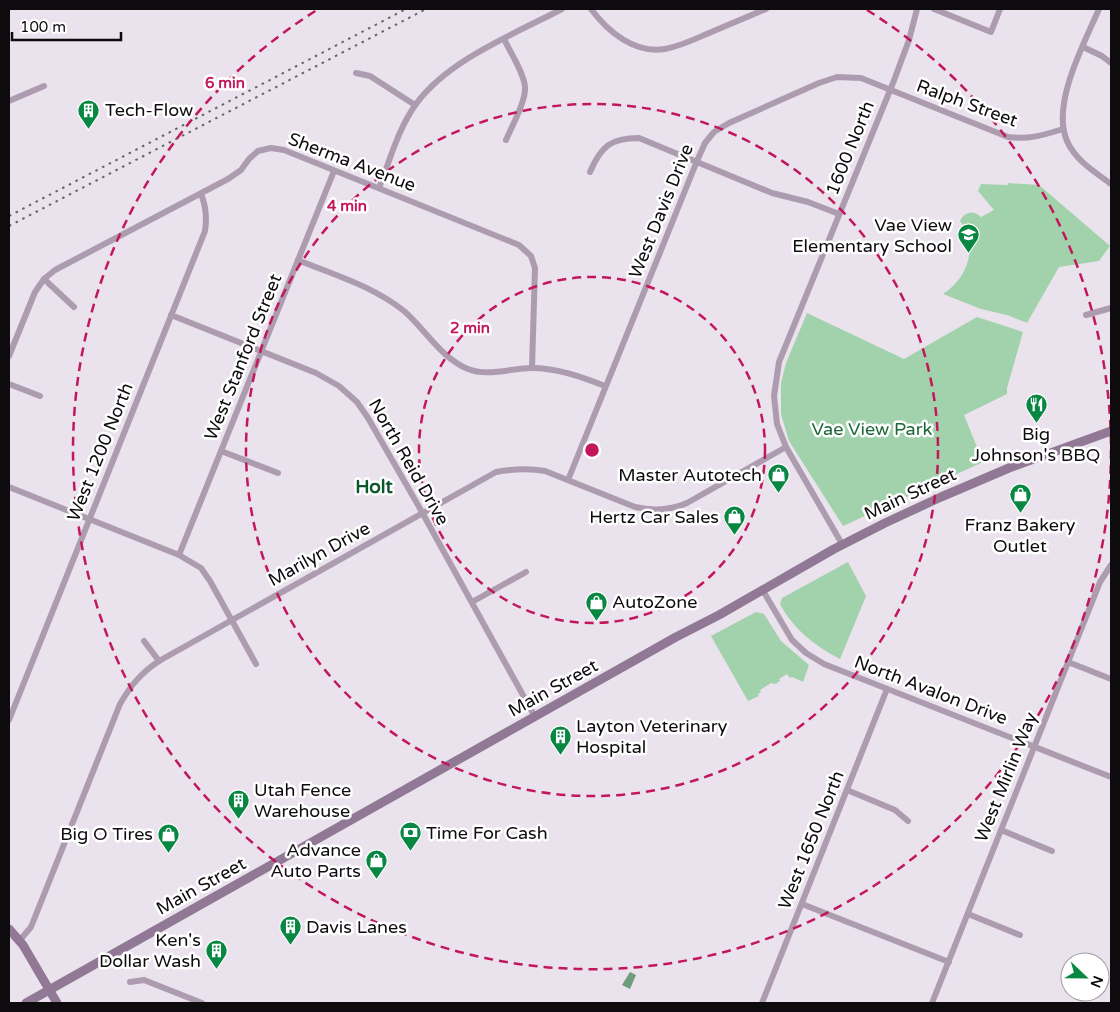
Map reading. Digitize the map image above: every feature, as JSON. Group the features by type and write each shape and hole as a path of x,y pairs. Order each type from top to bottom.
{"main road":[{"name":"Main Street","path":"26,1003 676,637 719,615 842,544 941,496 1050,452 1111,433"},
{"path":"9,929 20,940 57,1003"}],"street":[{"path":"379,188 402,128 415,105 428,90 447,72 469,58 562,9"},
{"path":"592,9 601,22 614,34 645,48 664,49 680,46 766,9"},
{"name":"1600 North","path":"842,544 786,447 774,411 776,376 779,362 890,90 909,40 917,9"},
{"path":"934,9 991,32 1000,9"},
{"path":"1099,9 1066,90 1063,106 1063,129 1067,142 1076,155 1086,166 1111,184"},
{"path":"504,39 523,78 525,87 524,95 506,140"},
{"path":"1083,47 1102,56 1111,63"},
{"path":"356,73 370,76 415,105"},
{"name":"West Davis Drive","path":"568,480 705,142 714,132 722,127 819,83 837,77 850,76 862,78 890,90"},
{"path":"9,100 44,86"},
{"name":"Ralph Street","path":"890,90 1008,137 1022,139 1036,137 1063,129"},
{"path":"590,172 596,156 608,144 623,138 640,138 772,193 808,202 839,214"},
{"name":"Sherma Avenue","path":"44,279 56,270 201,194 241,170 258,151 271,148 284,150 519,245 531,256 535,268 532,368"},
{"name":"West Stanford Street","path":"178,555 334,171"},
{"name":"West 1200 North","path":"9,720 205,231 207,218 201,194"},
{"path":"298,260 367,287 387,298 410,316 448,357 470,370 485,372 532,368 552,370 572,374 605,386"},
{"path":"9,356 35,292 44,279 74,307"},
{"path":"1086,315 1111,308"},
{"name":"North Reid Drive","path":"171,315 316,373 339,386 357,402 422,513 536,717"},
{"path":"9,384 40,396"},
{"name":"Marilyn Drive","path":"20,940 31,927 120,704 130,686 145,670 159,660 496,472 515,469 545,471 634,507 647,510 669,509 687,503 786,447"},
{"path":"221,451 278,473"},
{"path":"9,486 190,560 201,568 210,581 256,664"},
{"name":"West Mirlin Way","path":"932,1003 1100,582 1111,565"},
{"path":"472,602 526,572"},
{"name":"North Avalon Drive","path":"762,589 792,640 806,653 824,664 1111,777"},
{"path":"144,641 159,660"},
{"path":"1068,662 1111,679"},
{"name":"West 1650 North","path":"762,1003 888,688"},
{"path":"848,790 895,810 908,821"},
{"path":"1001,830 1052,851"},
{"path":"802,904 949,962"},
{"path":"968,914 1020,934"},
{"path":"130,982 144,980 202,1003"}],"green space":[{"path":"1008,183 1039,185 1110,246 1099,261 1059,267 1027,323 1007,315 981,309 943,294 959,279 968,261 969,241 960,221 967,213 975,213 981,217 994,210 978,191 981,184 1008,185"},
{"name":"Vae View Park","path":"807,313 904,359 977,317 1023,332 1007,394 964,415 983,462 843,526 789,441 781,414 781,383 786,363"},
{"path":"848,562 866,596 840,659 822,648 798,629 780,604 782,598"},
{"path":"756,612 764,614 781,641 809,665 803,682 792,677 790,678 787,674 775,684 771,683 760,690 759,696 748,701 711,636"}],"shaded area":[{"path":"630,972 636,975 630,989 622,985"}],"railway":[{"path":"9,216 406,9"},
{"path":"9,226 426,9"}],"place":[{"name":"Tech-Flow","path":"89,129"},
{"name":"Vae View Elementary School","path":"968,254"},
{"name":"Big Johnson's BBQ","path":"1036,423"},
{"name":"Master Autotech","path":"778,494"},
{"name":"Franz Bakery Outlet","path":"1020,514"},
{"name":"Hertz Car Sales","path":"735,536"},
{"name":"AutoZone","path":"596,621"},
{"name":"Layton Veterinary Hospital","path":"560,755"},
{"name":"Utah Fence Warehouse","path":"238,819"},
{"name":"Time For Cash","path":"410,852"},
{"name":"Big O Tires","path":"169,853"},
{"name":"Advance Auto Parts","path":"377,879"},
{"name":"Davis Lanes","path":"290,946"},
{"name":"Ken's Dollar Wash","path":"217,969"}],"district":[{"name":"Holt","path":"374,486"}]}
